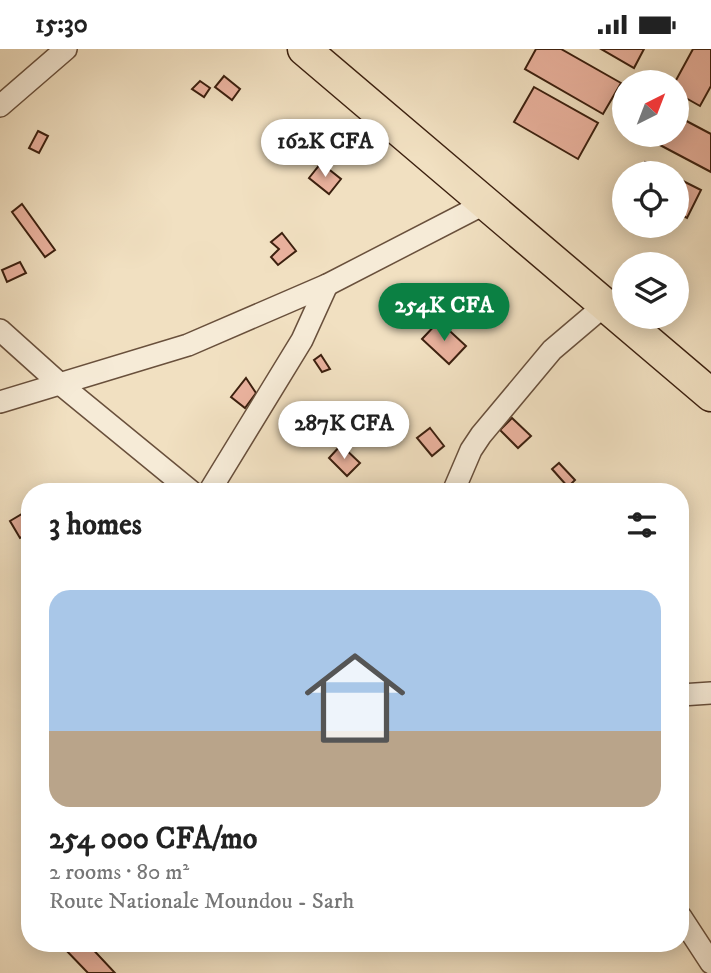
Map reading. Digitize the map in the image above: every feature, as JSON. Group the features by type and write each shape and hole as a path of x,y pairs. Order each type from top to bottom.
{"highway":[{"path":"304,49 711,395"}],"street":[{"path":"0,106 66,49"},
{"path":"0,402 188,345 327,285 486,203"},
{"path":"215,483 302,341 327,285"},
{"path":"457,483 471,450 481,435 552,350 605,305"},
{"path":"0,330 59,383 181,483"},
{"path":"689,694 711,693"},
{"path":"689,929 711,963"}],"building":[{"path":"536,49 561,49 612,78 612,98 603,114 525,69"},
{"path":"601,49 644,49 634,68"},
{"path":"693,49 711,49 711,86 700,106 690,100 690,70 682,70"},
{"path":"224,76 240,89 232,100 215,87"},
{"path":"200,81 210,88 204,97 192,89"},
{"path":"534,87 598,123 578,159 514,122"},
{"path":"690,123 711,134 711,172 664,147 690,147"},
{"path":"38,131 48,136 39,153 29,148"},
{"path":"321,163 341,179 329,194 309,178"},
{"path":"689,184 701,190 689,214"},
{"path":"22,204 55,250 45,257 12,212"},
{"path":"282,233 296,251 278,265 271,257 279,249 271,242"},
{"path":"20,262 26,273 7,282 2,270"},
{"path":"439,321 466,346 449,364 422,339"},
{"path":"321,355 330,369 322,372 314,360"},
{"path":"246,378 256,393 245,408 231,397"},
{"path":"306,412 324,431 312,437 297,421"},
{"path":"512,418 531,436 518,448 500,430"},
{"path":"430,428 444,446 432,456 417,438"},
{"path":"341,445 360,463 347,476 329,458"},
{"path":"559,463 575,480 564,483 552,469"},
{"path":"21,515 21,538 20,538 10,521"},
{"path":"68,952 95,952 115,973 88,973"}]}
